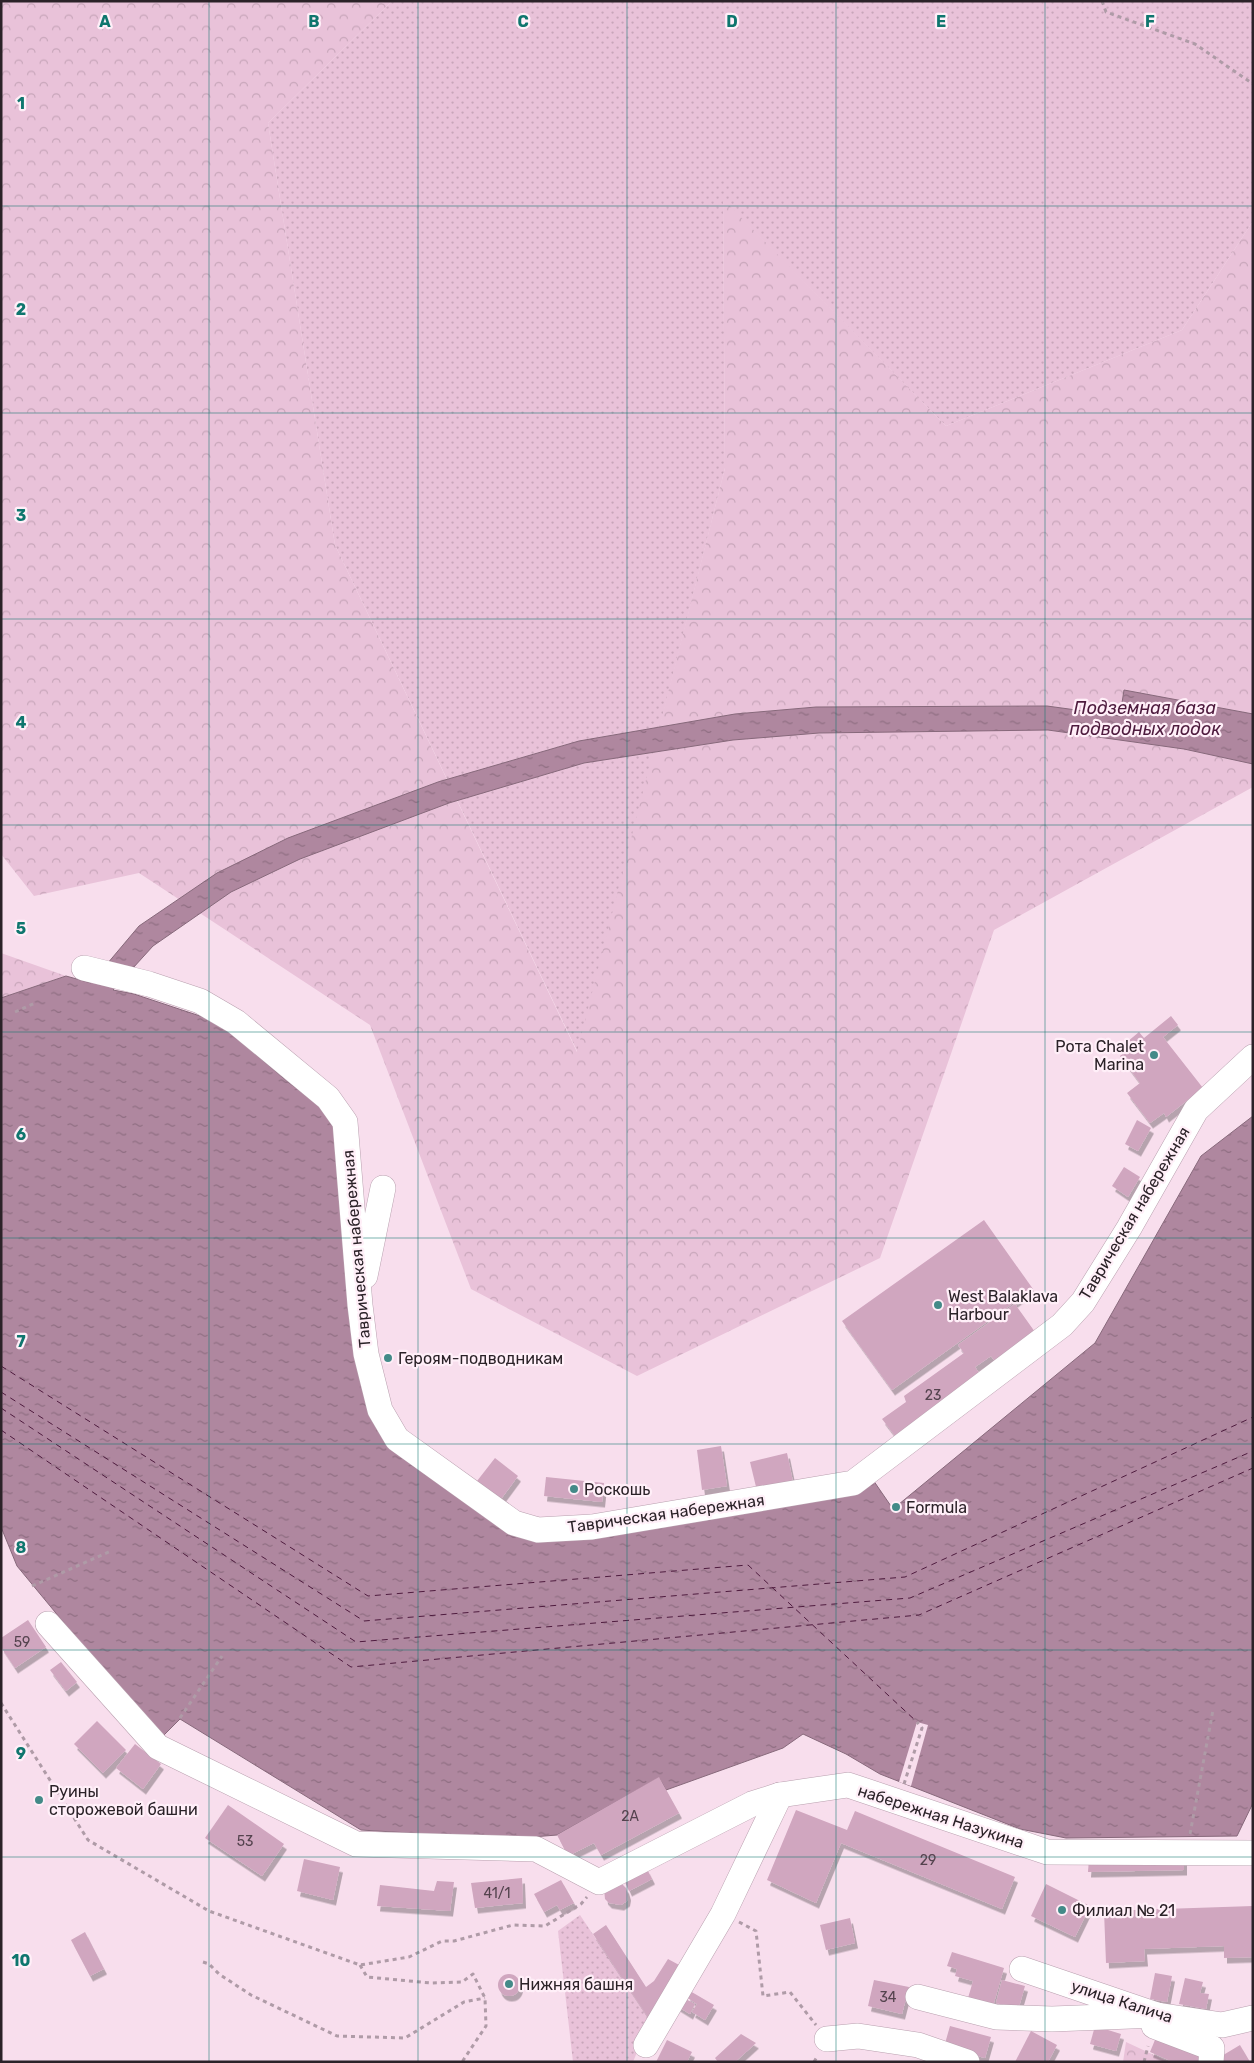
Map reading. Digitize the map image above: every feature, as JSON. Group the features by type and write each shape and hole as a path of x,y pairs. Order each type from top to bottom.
{"street":[{"name":"Таврическая набережная","path":"84,968 149,984 200,1001 236,1022 328,1098 345,1122 360,1305 366,1354 380,1410 397,1439 514,1523 538,1530 592,1527 854,1483 1062,1324 1083,1302 1196,1110 1253,1057"},
{"path":"360,1305 383,1188"},
{"path":"48,1624 158,1747 356,1844 536,1849 599,1882"},
{"name":"набережная Назукина","path":"599,1882 752,1804 780,1795 848,1785 1047,1852 1253,1853"},
{"path":"646,2045 723,1914 780,1795"},
{"name":"улица Калича","path":"1022,1969 1158,2015 1222,2026 1253,2018"},
{"path":"918,1997 996,2017 1052,2019 1158,2015 1154,2026 1212,2048 1211,2062"},
{"path":"827,2039 858,2036 918,2045 967,2062"}],"path":[{"path":"1102,1 1106,12 1195,44 1253,84"},
{"path":"15,1012 35,1003"},
{"path":"32,1586 111,1551"},
{"path":"180,1718 222,1656"},
{"path":"1,1702 88,1840 210,1910 360,1965 409,1957 442,1941 454,1941 513,1925 545,1926 581,1904 599,1882"},
{"path":"1189,1837 1212,1710"},
{"path":"898,1802 922,1728 916,1722"},
{"path":"723,1914 756,1932 763,1996 790,1992 827,2039"},
{"path":"203,1962 209,1964 219,1974 250,1995 337,2036 405,2038 464,2002 485,1998"},
{"path":"360,1965 367,1977 431,1982 462,1982 473,1974 485,1998 486,2026 462,2062"}],"green space":[{"path":"1,1 392,1 268,123 335,545 577,1052 725,468 723,199 946,426 1182,330 1253,221 1253,787 994,930 880,1258 637,1376 471,1289 370,1025 139,873 34,896 1,854"},
{"path":"392,1 1253,1 1253,221 1182,330 946,426 723,200 725,468 578,1053 335,545 268,123"},
{"path":"1,953 66,976 1,998"},
{"path":"580,1915 650,2020 633,2062 573,2062 558,1931"},
{"path":"1126,2042 1169,2062 1123,2062"}],"water":[{"name":"Подземная база подводных лодок","path":"1124,690 1253,714 1253,764 1184,749 1048,730 819,733 733,740 584,763 449,803 300,859 231,892 153,946 113,990 134,994 218,1022 289,1083 328,1110 340,1123 375,1408 513,1529 871,1477 893,1509 1095,1343 1201,1156 1253,1116 1253,1803 1237,1836 1066,1838 1020,1829 880,1774 846,1754 803,1734 783,1748 666,1790 659,1778 557,1835 507,1839 361,1830 180,1719 160,1739 17,1566 1,1527 1,998 66,976 91,983 139,926 217,873 288,838 438,782 579,741 735,714 816,707 1047,706 1120,716"}],"pier":[{"path":"917,1722 928,1725 911,1786 899,1782"}],"building":[{"path":"1171,1016 1178,1025 1163,1037 1203,1088 1166,1117 1164,1113 1150,1123 1127,1093 1140,1083 1120,1056 1131,1047 1127,1042 1139,1032 1144,1038"},
{"path":"1137,1120 1151,1128 1138,1151 1125,1144"},
{"path":"1124,1167 1140,1177 1128,1197 1112,1186"},
{"name":"West Balaklava Harbour","path":"984,1220 1033,1289 892,1390 842,1321"},
{"path":"1015,1304 1035,1332 999,1367 991,1356 975,1367 983,1379 899,1441 882,1419 906,1402 904,1396 964,1353 958,1345"},
{"path":"721,1446 727,1486 702,1490 697,1450"},
{"path":"787,1453 793,1482 757,1491 750,1462"},
{"path":"495,1458 518,1476 501,1499 477,1481"},
{"name":"Роскошь","path":"546,1477 604,1483 602,1502 544,1496"},
{"path":"28,1620 46,1647 15,1668 1,1647 1,1638"},
{"path":"61,1662 77,1682 66,1691 50,1670"},
{"path":"97,1721 126,1750 103,1773 74,1744"},
{"path":"135,1744 161,1764 143,1789 116,1768"},
{"path":"659,1777 679,1813 601,1855 594,1843 568,1856 557,1835"},
{"path":"228,1805 284,1844 262,1876 205,1838"},
{"path":"796,1810 847,1830 855,1811 1015,1877 1002,1909 841,1843 816,1903 767,1880"},
{"path":"1089,1858 1184,1858 1184,1870 1088,1872"},
{"path":"304,1859 340,1867 333,1900 297,1891"},
{"path":"647,1869 652,1879 629,1891 624,1880"},
{"path":"522,1878 523,1903 475,1908 471,1883"},
{"path":"561,1880 574,1903 560,1910 557,1905 544,1912 534,1894"},
{"path":"437,1881 454,1882 450,1911 377,1906 380,1885 434,1891"},
{"path":"621,1883 626,1888 627,1901 621,1905 609,1903 605,1899 604,1889"},
{"path":"1046,1884 1090,1906 1075,1937 1031,1916"},
{"path":"1253,1906 1253,1957 1224,1958 1224,1946 1144,1949 1145,1961 1106,1963 1104,1911"},
{"path":"850,1918 855,1943 826,1950 820,1925"},
{"path":"606,1925 646,1987 654,1981 668,1959 681,1966 650,2020 593,1934"},
{"path":"85,1932 104,1969 90,1976 71,1940"},
{"path":"952,1952 1004,1968 993,2006 968,1998 973,1981 955,1976 957,1969 947,1966"},
{"path":"1155,1973 1172,1976 1167,2002 1150,1999"},
{"name":"Нижняя башня","path":"509,1974 517,1977 520,1985 517,1993 509,1996 501,1993 498,1985 501,1977"},
{"path":"1185,1978 1203,1982 1200,1993 1209,1994 1206,2009 1179,2004"},
{"path":"874,1980 909,1987 902,2014 868,2006"},
{"path":"1002,1980 1025,1986 1018,2010 996,2003"},
{"path":"690,1991 714,2005 705,2020 692,2012 697,2004 686,1997"},
{"path":"682,1997 695,2004 690,2014 677,2006"},
{"path":"950,2026 991,2037 985,2058 944,2047"},
{"path":"1095,2026 1121,2034 1116,2051 1090,2044"},
{"path":"1031,2031 1057,2045 1048,2062 1015,2062"},
{"path":"741,2034 756,2043 735,2062 718,2062 715,2058"},
{"path":"1157,2035 1203,2054 1200,2062 1173,2062 1150,2052"},
{"path":"667,2040 692,2052 687,2062 656,2062"},
{"path":"1240,2045 1250,2062 1223,2062 1220,2057"}],"ferry route":[{"path":"1,1366 368,1596 748,1565 917,1722"},
{"path":"1,1392 364,1621 905,1577 1253,1417"},
{"path":"1,1408 356,1642 910,1598 1253,1451"},
{"path":"1,1430 351,1667 919,1615 1253,1468"}],"place":[{"name":"Рота Chalet Marina","path":"1154,1055"},
{"name":"West Balaklava Harbour","path":"938,1305"},
{"name":"Героям-подводникам","path":"388,1358"},
{"name":"Роскошь","path":"574,1489"},
{"name":"Formula","path":"896,1507"},
{"name":"Руины сторожевой башни","path":"39,1800"},
{"name":"Филиал № 21","path":"1062,1910"},
{"name":"Нижняя башня","path":"509,1984"}]}
